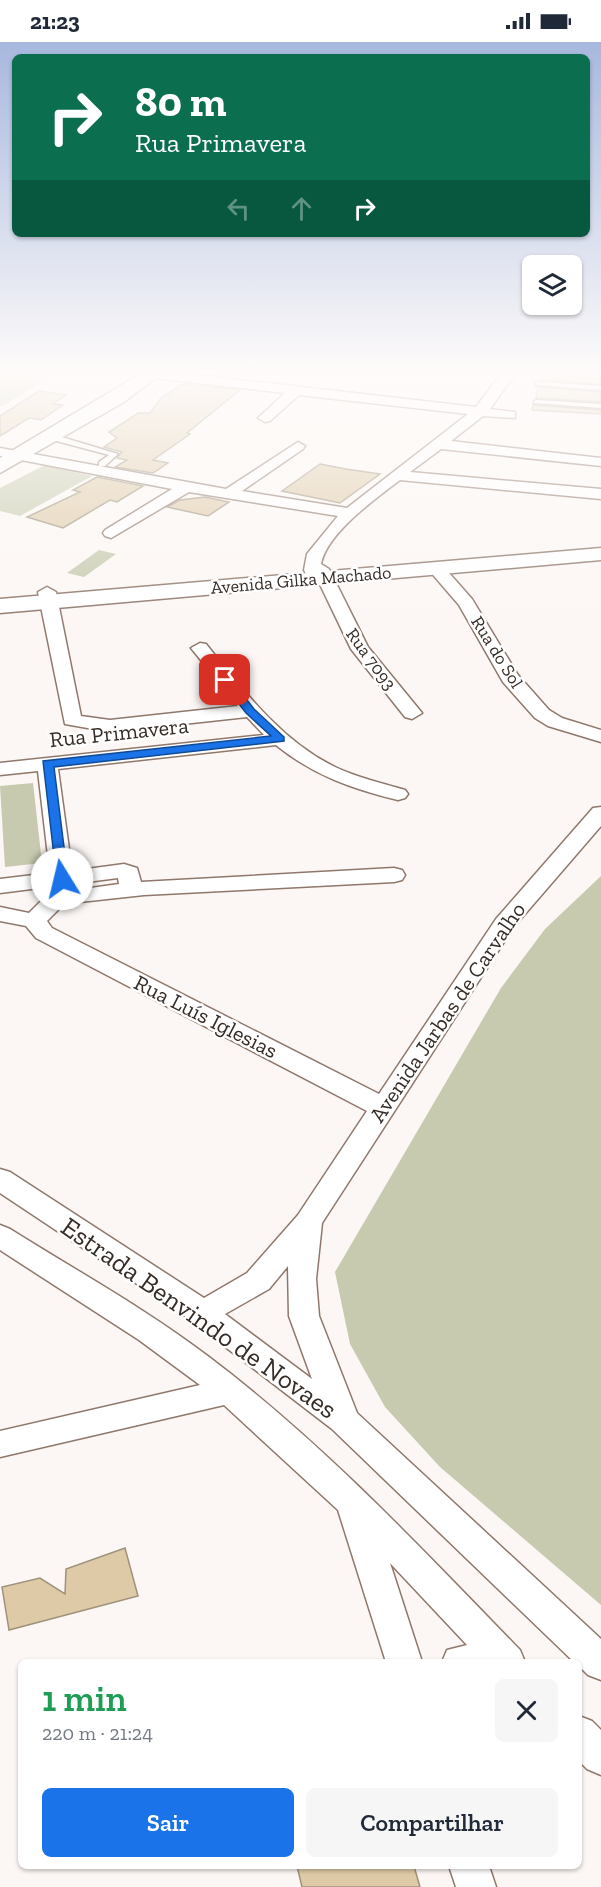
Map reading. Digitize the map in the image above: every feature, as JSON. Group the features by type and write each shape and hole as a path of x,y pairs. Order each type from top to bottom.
{"street":[{"path":"43,460 186,487 348,513"},
{"path":"228,494 277,460"},
{"path":"319,573 310,562 314,553 348,513 417,460"},
{"path":"584,460 601,462"},
{"path":"397,475 601,494"},
{"path":"111,533 186,487"},
{"name":"Avenida Gilka Machado","path":"0,606 48,597 319,573 601,544"},
{"name":"Avenida Gilka Machado","path":"319,573 436,569 601,554"},
{"name":"Rua do Sol","path":"436,569 465,603 510,678 542,714 555,722 601,736"},
{"name":"Rua 7093","path":"319,573 360,649 412,712"},
{"name":"Avenida Gilka Machado","path":"0,596 48,597"},
{"path":"48,597 71,717 75,722 110,726 250,711"},
{"path":"200,648 250,711 280,739 328,771 398,794"},
{"name":"Rua Primavera","path":"0,769 280,739"},
{"path":"0,914 34,921 54,887 47,764"},
{"name":"Avenida Jarbas de Carvalho","path":"202,1313 258,1281 308,1222 381,1107 504,924 538,882 601,813"},
{"path":"0,886 131,889 394,875"},
{"name":"Rua Luís Iglesias","path":"34,921 44,933 381,1107"},
{"name":"Estrada Benvindo de Novaes","path":"0,1179 202,1313 343,1420 601,1663"},
{"name":"Avenida Jarbas de Carvalho","path":"308,1222 301,1279 304,1316 343,1420"},
{"name":"Estrada Benvindo de Novaes","path":"0,1236 159,1339 229,1391 351,1499 504,1659"},
{"path":"0,1444 229,1391"},
{"path":"351,1499 403,1659"},
{"path":"582,1737 601,1755"},
{"path":"470,1869 476,1887"}],"lane":[{"path":"102,464 107,460"}],"green space":[{"path":"45,465 92,476 20,516 0,511 0,488"},
{"path":"99,550 116,554 84,577 67,573"},
{"path":"33,783 42,863 5,867 0,786"},
{"path":"601,876 601,1605 440,1467 385,1407 350,1344 335,1272 501,988 545,929"}],"building":[{"path":"127,460 154,460 168,463 153,473 115,467"},
{"path":"320,464 380,474 340,503 282,491"},
{"path":"97,477 143,486 117,502 110,500 63,528 27,517 80,492 73,490"},
{"path":"205,497 229,502 208,516 167,507 180,500"},
{"path":"125,1548 138,1596 9,1630 2,1587 40,1578 65,1594 66,1569"},
{"path":"298,1869 415,1869 420,1887 302,1887"}],"route":[{"path":"62,879 54,833 47,764 280,739 250,711 225,680"}]}
